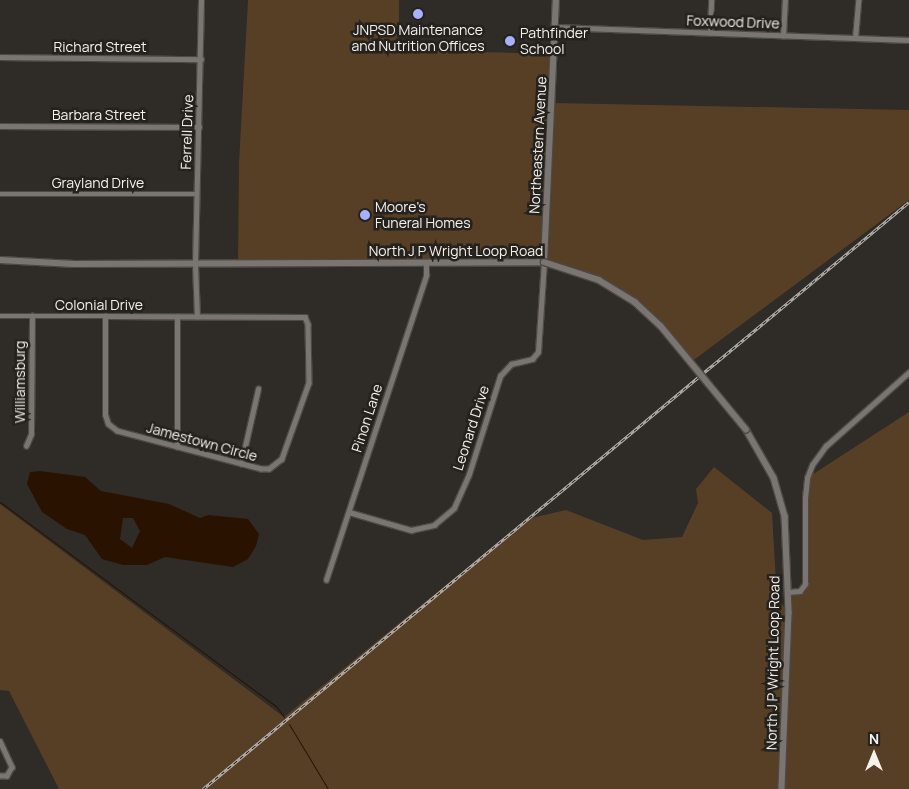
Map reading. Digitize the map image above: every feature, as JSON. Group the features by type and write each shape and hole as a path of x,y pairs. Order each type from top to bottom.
{"main road":[{"name":"Northeastern Avenue","path":"544,262 556,0"},
{"name":"North J P Wright Loop Road","path":"0,260 74,264 544,262 599,280 634,302 661,326 746,429 767,460 779,495 785,516 788,592 782,789"}],"street":[{"name":"Ferrell Drive","path":"194,264 201,59 201,0"},
{"path":"710,33 711,0"},
{"path":"783,36 785,0"},
{"path":"855,38 858,0"},
{"name":"Foxwood Drive","path":"556,27 909,40"},
{"name":"Richard Street","path":"0,58 201,59"},
{"name":"Barbara Street","path":"0,126 199,127"},
{"name":"Grayland Drive","path":"0,194 197,194"},
{"name":"Leonard Drive","path":"349,512 412,530 434,525 454,508 469,474 500,376 511,364 532,359 538,352 544,262"},
{"name":"Pinon Lane","path":"326,580 426,275 426,263"},
{"path":"194,264 197,317"},
{"name":"Colonial Drive","path":"0,316 305,317"},
{"name":"Williamsburg","path":"26,446 31,434 32,316"},
{"name":"Jamestown Circle","path":"105,316 105,416 108,424 117,431 241,464 269,469 282,459 309,383 308,324 305,317"},
{"path":"177,317 177,447"},
{"path":"788,592 800,591 805,584 805,498 807,478 812,465 826,446 909,372"},
{"path":"241,464 258,389"},
{"path":"0,741 12,767 7,776 0,776"}],"shaded area":[{"path":"248,0 399,0 399,50 555,54 553,103 909,110 909,200 691,362 648,314 599,280 544,262 238,264 239,163"},
{"path":"909,412 909,789 59,789 9,691 0,690 0,504 284,717 527,519 566,510 643,540 682,537 698,503 696,489 714,467 772,513 777,599 789,612 789,592 800,591 805,584 807,478"},
{"path":"40,471 85,477 101,491 169,504 200,518 208,515 248,519 259,534 256,546 248,559 233,567 165,557 147,565 123,565 102,559 85,535 67,529 42,512 27,484 30,472","holes":["123,518 133,518 140,531 132,548 120,539"]}],"waterway":[{"path":"0,502 276,706 284,717"},
{"path":"289,724 328,789"}],"railway":[{"path":"203,789 909,202"}],"place":[{"name":"JNPSD Maintenance and Nutrition Offices","path":"418,14"},
{"name":"Pathfinder School","path":"510,41"},
{"name":"Moore's Funeral Homes","path":"365,215"}]}
